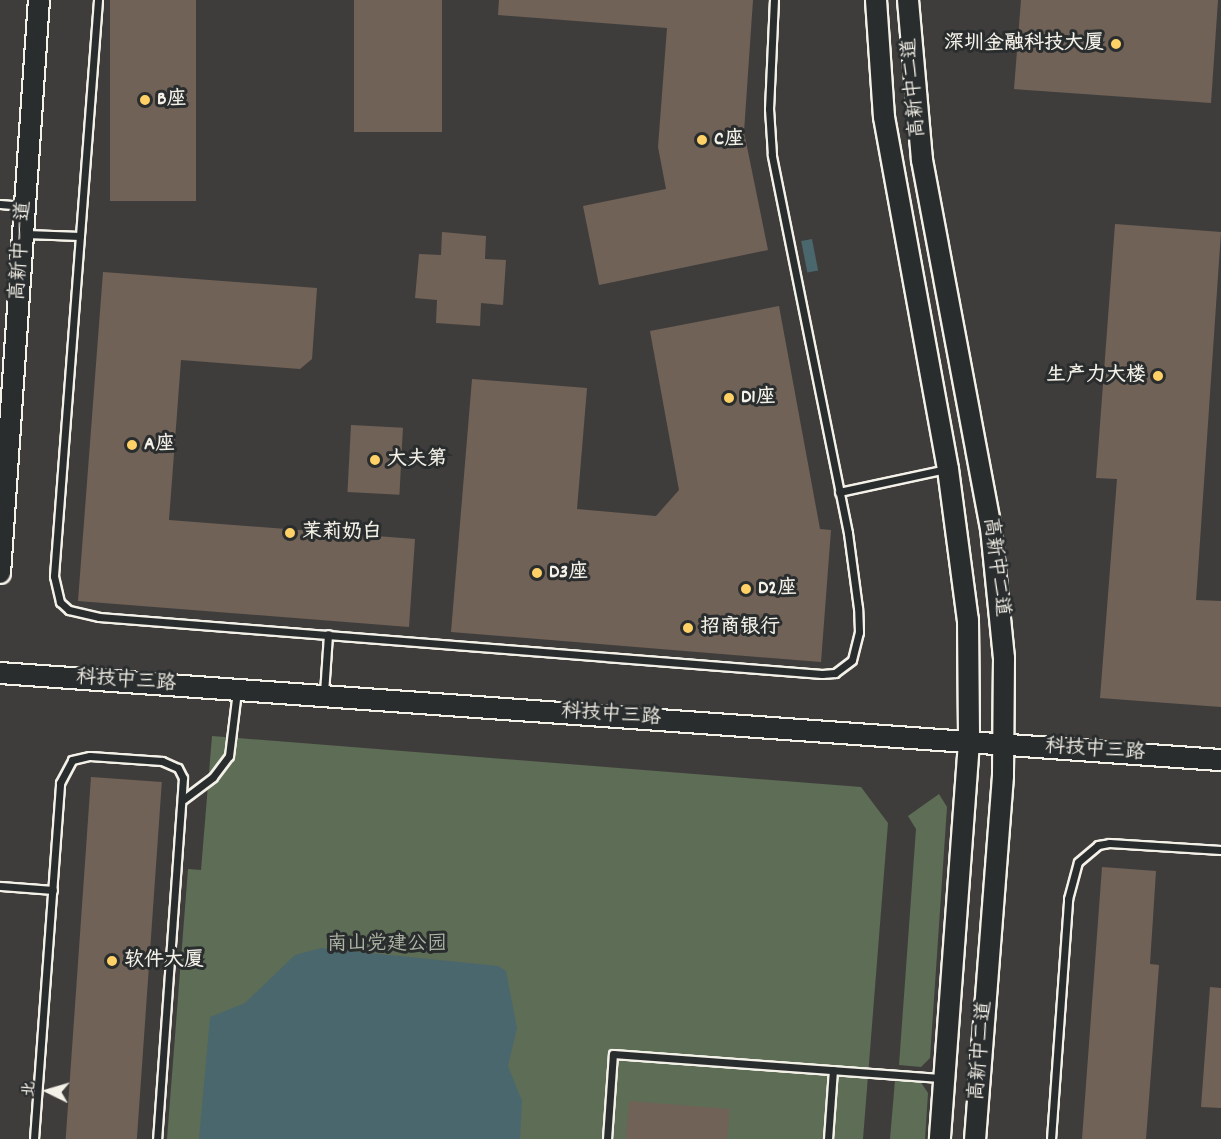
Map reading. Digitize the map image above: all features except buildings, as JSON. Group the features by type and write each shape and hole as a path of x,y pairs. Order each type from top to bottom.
{"main road":[{"name":"高新中一道","path":"0,573 39,0"},
{"name":"高新中二道","path":"876,0 884,117 948,469 968,620 969,742 940,1139"},
{"name":"高新中二道","path":"908,0 921,160 997,575 1004,658 1005,744 975,1139"},
{"name":"科技中三路","path":"0,673 1221,760"}],"lane":[{"path":"98,0 54,576 60,602 69,610 90,616 835,673 852,660 859,633 840,492 772,155 769,109 774,0"},
{"path":"0,204 25,206"},
{"path":"23,233 80,236"},
{"path":"840,492 948,469"},
{"path":"323,696 328,634"},
{"path":"184,799 213,777 230,756 237,690"},
{"path":"34,1139 60,783 72,760 90,756 170,763 183,778 184,799 158,1139"},
{"path":"1051,1139 1068,898 1078,862 1098,846 1109,843 1221,850"},
{"path":"0,886 52,890"},
{"path":"607,1139 613,1054 945,1078"},
{"path":"828,1139 833,1070"}],"green space":[{"name":"南山党建公园","path":"212,736 861,787 888,823 863,1139 167,1139 188,869 201,870"},
{"path":"939,794 947,807 930,1058 921,1067 899,1065 916,829 908,816"},
{"path":"895,1080 920,1081 928,1093 925,1139 890,1139"}],"water":[{"path":"812,239 818,270 807,273 801,241"},
{"path":"321,948 498,966 506,971 517,1028 508,1066 522,1101 520,1139 199,1139 210,1017 245,1003 295,955"}],"place":[{"name":"深圳金融科技大厦","path":"1116,44"},
{"name":"B座","path":"145,100"},
{"name":"C座","path":"702,140"},
{"name":"生产力大楼","path":"1158,376"},
{"name":"D1座","path":"729,398"},
{"name":"A座","path":"132,445"},
{"name":"大夫第","path":"375,460"},
{"name":"茉莉奶白","path":"290,533"},
{"name":"D3座","path":"537,573"},
{"name":"D2座","path":"746,589"},
{"name":"招商银行","path":"688,628"},
{"name":"软件大厦","path":"112,961"}]}
